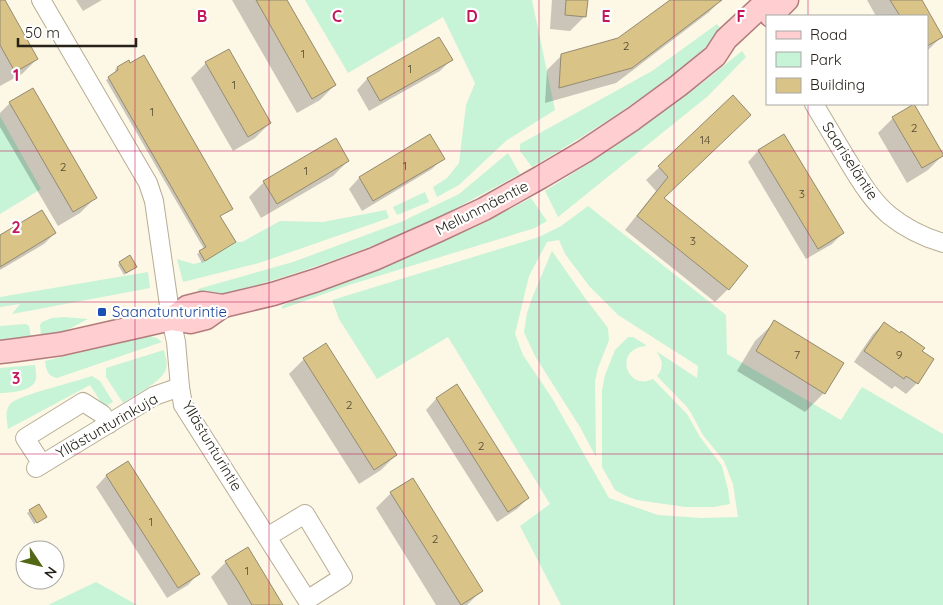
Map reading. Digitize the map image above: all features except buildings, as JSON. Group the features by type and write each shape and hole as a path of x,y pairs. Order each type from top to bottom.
{"main road":[{"name":"Mellunmäentie","path":"8,351 61,344 171,319 190,322 206,318 223,306 273,294 317,280 437,231 484,209 593,146 678,86 715,56 734,49 764,13 787,0"}],"street":[{"path":"41,0 148,184 154,201 171,319"},
{"name":"Saariseläntie","path":"815,105 864,187 878,204 904,226 922,236 943,243"},
{"name":"Yllästunturintie","path":"171,319 176,342 180,387 184,405 307,600 343,577 305,514 267,536"},
{"name":"Yllästunturinkuja","path":"108,424 102,414 83,402 25,438 39,466 108,424 154,396 180,387"}],"green space":[{"path":"305,0 532,0 555,110 507,140 459,185 437,197 433,187 447,178 459,163 466,105 475,83 443,17 348,73"},
{"path":"717,24 723,31 701,51 656,87 607,121 532,167 520,151 520,144 652,71"},
{"path":"742,51 746,57 708,96 558,217 545,191 611,149 705,81"},
{"path":"0,116 41,189 0,214"},
{"path":"508,153 520,174 439,217 352,254 262,284 201,301 198,289 293,262 401,222 459,194"},
{"path":"425,192 429,202 397,215 393,207"},
{"path":"531,198 547,221 535,228 349,285 282,309 282,306 289,302 396,262 475,227"},
{"path":"588,206 726,315 727,354 841,420 862,387 943,434 943,605 561,605 520,526 550,504 448,337 377,379 339,319 332,300 539,237 561,226","holes":["559,240 565,254 590,287 618,315 698,366 697,378 656,351 662,364 657,376 687,407 703,435 724,461 733,484 738,517 701,518 658,515 609,498 552,398 523,355 515,334 529,276 547,242"]},
{"path":"386,210 389,218 259,263 183,282 177,259 194,264 205,261 236,242 242,242 280,221 323,222"},
{"path":"552,251 608,328 609,340 595,381 596,457 580,427 535,356 524,332 532,298"},
{"path":"148,272 150,288 12,314 20,304 0,307 0,297"},
{"path":"52,318 88,319 63,332 41,336 40,325 42,322"},
{"path":"26,324 29,326 31,337 0,342 0,326"},
{"path":"149,336 157,338 162,342 57,378 51,376 47,369 45,361"},
{"path":"628,337 633,337 646,345 629,354 627,368 630,375 636,380 653,379 687,414 700,437 722,466 730,504 714,507 685,507 637,500 615,490 602,467 602,390 605,375 615,350"},
{"path":"164,350 167,364 164,374 154,383 123,403 106,377 106,368"},
{"path":"35,365 36,378 33,385 19,391 0,393 0,368"},
{"path":"92,376 100,381 113,402 104,407 90,385 8,429 7,412 11,403 37,392"},
{"path":"96,582 137,605 48,605"}],"place":[{"name":"Saanatunturintie","path":"102,312"}]}
